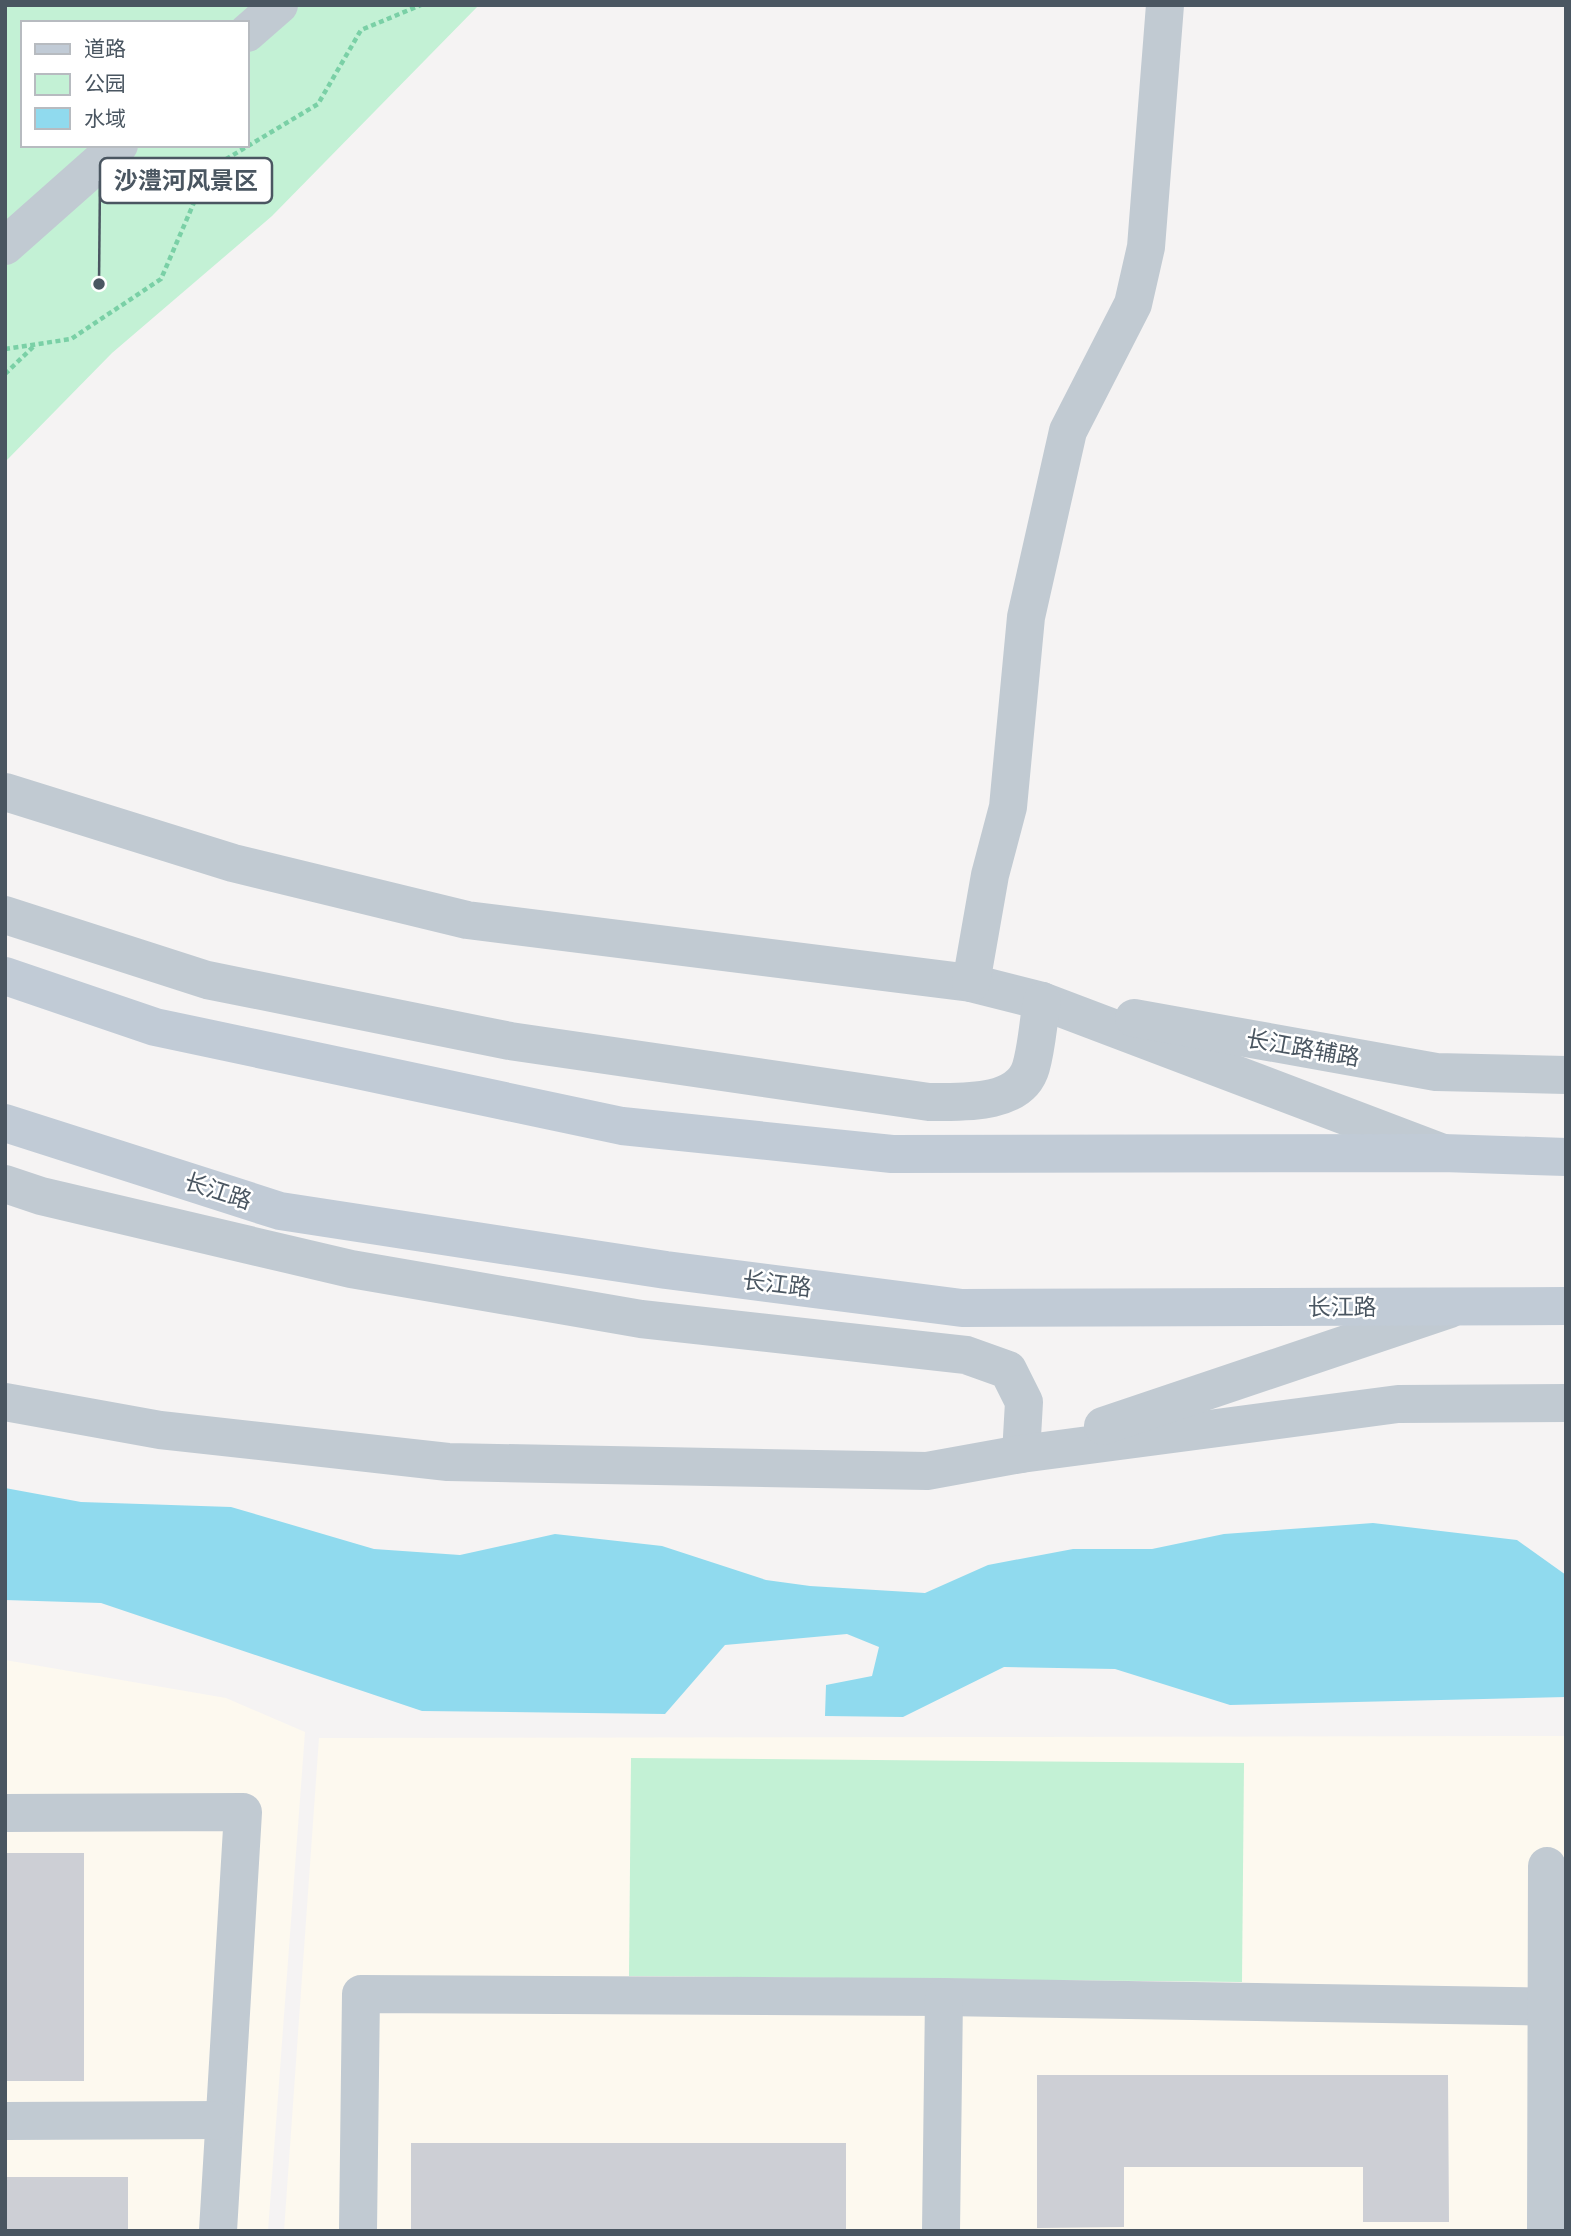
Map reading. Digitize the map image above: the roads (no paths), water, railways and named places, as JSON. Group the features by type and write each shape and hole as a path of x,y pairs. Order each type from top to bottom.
{"main road":[{"path":"5,976 155,1027 622,1126 892,1154 1443,1153 1566,1157"},
{"name":"长江路","path":"5,1123 280,1211 666,1270 962,1308 1566,1306"}],"street":[{"path":"248,32 279,5"},
{"path":"971,983 990,874 1008,807 1027,617 1068,431 1133,304 1146,247 1165,5"},
{"path":"5,246 117,147"},
{"path":"5,792 233,863 467,920 971,983 1042,1001 1443,1153"},
{"path":"5,915 207,980 510,1041 929,1102 973,1102 1011,1091 1031,1070 1042,1001"},
{"name":"长江路辅路","path":"1042,1001 1436,1072 1566,1075"},
{"path":"5,1184 41,1196 351,1269 641,1319 966,1355 1008,1370 1024,1402 1021,1454"},
{"path":"1021,1454 1453,1308"},
{"path":"5,1402 160,1430 448,1462 927,1471 1021,1454 1398,1404 1566,1403"},
{"path":"5,1813 243,1812 218,2231"},
{"path":"1546,2231 1556,2007 1547,1866"},
{"path":"358,2231 361,1994 944,1997 1556,2007"},
{"path":"941,2231 944,1997"},
{"path":"5,2121 224,2120"}],"water":[{"path":"5,1488 81,1502 231,1507 374,1549 460,1555 555,1534 662,1546 766,1580 810,1586 925,1593 988,1565 1073,1549 1152,1549 1224,1534 1373,1523 1517,1540 1566,1575 1566,1697 1230,1705 1115,1669 1004,1667 903,1717 825,1716 826,1685 872,1676 879,1647 847,1634 725,1645 665,1714 422,1711 101,1603 5,1600"}],"place":[{"name":"沙澧河风景区","path":"99,284"}]}
